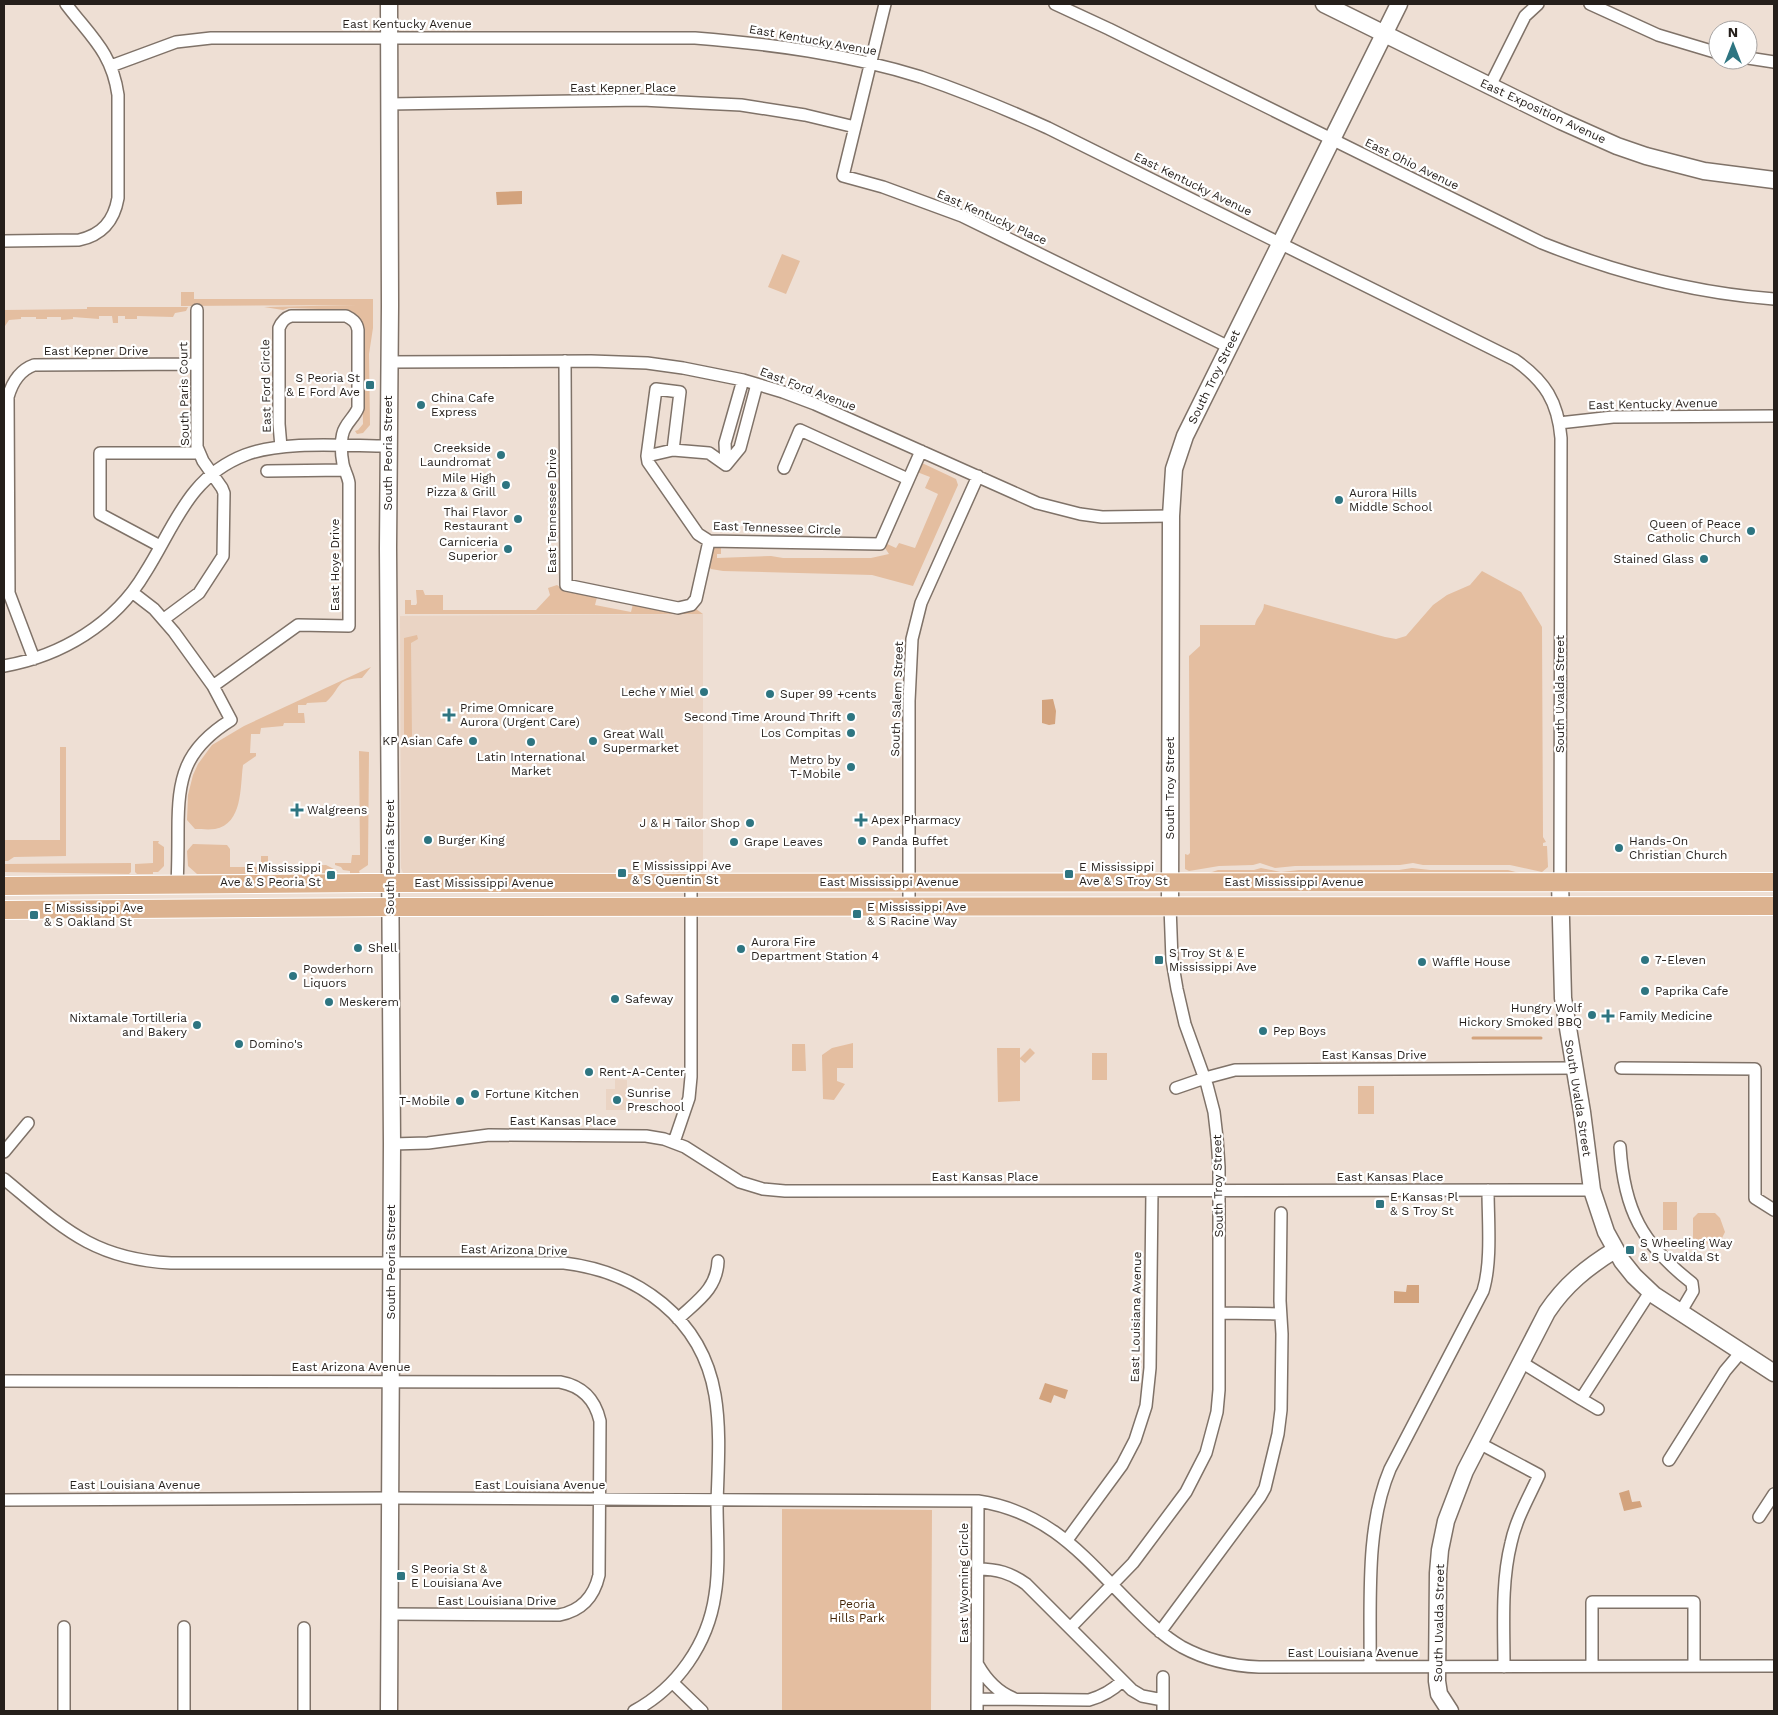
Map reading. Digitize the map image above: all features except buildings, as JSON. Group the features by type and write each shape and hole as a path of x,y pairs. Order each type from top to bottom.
{"main road":[{"name":"East Mississippi Avenue","path":"4,886 390,883 1774,882"},
{"path":"82,909 172,896 176,893 177,884"},
{"name":"East Mississippi Avenue","path":"4,910 390,907 1774,906"}],"street":[{"path":"4,241 78,240 96,235 111,220 116,210 118,198 118,95 111,66 103,50 66,4"},
{"name":"South Peoria Street","path":"389,4 390,306 388,446 392,1144 389,1711"},
{"name":"East Kentucky Place","path":"885,4 843,176 883,187 962,216 1229,347"},
{"name":"East Ohio Avenue","path":"1055,4 1508,227 1576,256 1610,268 1681,286 1717,293 1774,298"},
{"name":"East Exposition Avenue","path":"1324,4 1589,134 1646,156 1704,171 1774,180"},
{"name":"South Troy Street","path":"1070,1628 1113,1586 1144,1551 1186,1492 1206,1454 1214,1424 1219,1390 1219,1190 1216,1126 1205,1078 1186,1024 1172,960 1170,882 1172,480 1180,448 1399,4"},
{"path":"1490,86 1526,16 1538,4"},
{"path":"1590,4 1658,35 1708,50"},
{"name":"East Kentucky Avenue","path":"111,66 160,47 192,40 389,38 695,38 790,47 871,64 919,77 1003,108 1048,128 1516,360 1537,378 1546,389 1553,401 1560,422 1613,416 1774,416"},
{"path":"1758,60 1774,62"},
{"name":"East Kepner Place","path":"389,104 642,100 741,105 805,115 855,127"},
{"name":"South Paris Court","path":"197,310 197,447 212,474"},
{"name":"East Ford Circle","path":"281,447 279,424 279,328 286,318 292,316 346,316 351,318 358,327 358,408 356,414 343,431 342,446"},
{"name":"East Ford Avenue","path":"388,362 565,361 647,363 683,368 743,380 815,404 1037,503 1080,514 1102,516 1171,516"},
{"name":"East Tennessee Drive","path":"565,361 566,585 678,608 691,605 696,599 709,541"},
{"name":"East Kepner Drive","path":"34,658 9,593 8,397 10,389 21,372 34,365 197,364"},
{"path":"726,465 724,443 743,380"},
{"path":"726,465 740,448 757,384"},
{"path":"673,450 680,392 656,389 647,456 673,450 709,453 726,465"},
{"name":"South Uvalda Street","path":"1450,1711 1439,1694 1437,1667 1438,1572 1443,1535 1456,1491 1547,1312 1560,1294 1583,1271 1615,1250 1600,1220 1592,1190 1562,988 1560,905 1560,422"},
{"path":"784,468 800,430 908,479"},
{"name":"East Hoye Drive","path":"213,686 298,625 349,626 349,483 343,465 342,446"},
{"path":"4,666 34,658 66,646 85,635 107,618 132,592 145,574 188,498 212,474 228,463 246,454 281,447 388,446"},
{"name":"East Tennessee Circle","path":"647,456 648,462 698,534 709,541 880,544 921,451"},
{"path":"160,546 100,514 100,453 199,453"},
{"path":"267,471 345,470"},
{"path":"164,619 199,593 224,556 224,493 212,474"},
{"name":"South Salem Street","path":"909,906 908,710 912,639 921,603 978,476"},
{"path":"132,592 164,619 213,686 232,720 207,737 189,761 182,778 178,806 177,884"},
{"path":"674,1142 689,1098 691,1076 691,883"},
{"name":"East Kansas Drive","path":"1176,1088 1235,1070 1575,1068"},
{"path":"1621,1068 1756,1069 1755,1198 1774,1210"},
{"path":"4,1152 28,1123"},
{"name":"East Kansas Place","path":"392,1144 428,1143 489,1135 634,1136 655,1138 674,1142 740,1182 774,1190 1592,1190"},
{"path":"1620,1147 1622,1172 1627,1195 1631,1209 1642,1230 1665,1260 1692,1283 1694,1291 1680,1314"},
{"name":"East Arizona Drive","path":"4,1180 78,1238 96,1247 132,1259 171,1263 564,1263 581,1265 614,1274 630,1281 658,1300 678,1319 696,1345 704,1360 714,1393 718,1426 717,1571 712,1610 697,1649 683,1670 672,1682 650,1701 634,1711"},
{"name":"East Louisiana Avenue","path":"1067,1540 1122,1465 1135,1440 1146,1406 1150,1368 1152,1190"},
{"path":"1370,1667 1370,1562 1381,1494 1390,1469 1483,1291 1488,1263 1488,1190"},
{"path":"1160,1632 1260,1498 1264,1488 1281,1416 1281,1213"},
{"path":"1615,1250 1631,1272 1650,1292 1680,1314 1774,1373"},
{"path":"678,1319 702,1298 712,1285 716,1276 718,1260"},
{"path":"1581,1399 1650,1292"},
{"path":"1219,1313 1280,1314"},
{"path":"1669,1460 1725,1371 1740,1352"},
{"path":"1521,1362 1598,1410"},
{"name":"East Arizona Avenue","path":"4,1382 391,1380 560,1382 578,1387 593,1402 600,1421 600,1500"},
{"path":"1479,1443 1539,1475 1518,1520 1506,1566 1504,1666"},
{"path":"1759,1517 1774,1494"},
{"name":"East Louisiana Avenue","path":"4,1500 390,1498 978,1501 1010,1508 1029,1515 1044,1524 1067,1540 1160,1632 1195,1654 1226,1664 1259,1667 1774,1666"},
{"name":"East Louisiana Drive","path":"390,1614 559,1615 579,1608 592,1595 599,1576 600,1500"},
{"name":"East Wyoming Circle","path":"977,1711 978,1501"},
{"path":"978,1569 992,1569 1005,1572 1026,1584 1132,1690 1163,1706 1163,1677"},
{"path":"1592,1666 1592,1602 1694,1602 1694,1666"},
{"path":"64,1627 64,1711"},
{"path":"184,1627 184,1711"},
{"path":"304,1628 304,1711"},
{"path":"978,1665 986,1677 998,1689 1017,1699"},
{"path":"978,1699 1089,1700 1106,1694 1122,1681"},
{"path":"672,1682 702,1711"}],"shaded area":[{"path":"522,191 522,204 497,205 496,192"},
{"path":"703,614 703,876 624,876 623,871 615,871 615,876 406,875 403,873 401,868 400,616"},
{"path":"1053,699 1056,711 1055,724 1042,723 1042,700"},
{"name":"Sunrise Preschool","path":"615,1079 627,1080 627,1110 606,1110 606,1089 615,1089"},
{"path":"1407,1285 1419,1285 1419,1303 1394,1303 1394,1291 1406,1292"},
{"path":"1045,1383 1068,1390 1065,1399 1054,1395 1051,1403 1039,1399"},
{"path":"1629,1490 1632,1502 1640,1501 1642,1507 1624,1511 1619,1493"}],"green space":[{"path":"782,254 800,261 786,294 768,287"},
{"path":"181,292 194,292 194,299 373,299 373,328 369,354 370,425 363,433 357,434 355,431 363,424 361,324 357,315 348,310 289,308 283,310 264,307 357,305 181,306"},
{"path":"87,307 188,307 186,311 175,313 173,317 137,316 137,319 125,319 125,316 118,316 118,323 113,323 112,316 99,316 99,319 73,317 73,319 61,320 61,317 36,319 36,317 21,317 21,319 9,320 5,326 4,342 4,310 87,309"},
{"path":"922,463 956,479 958,485 913,586 872,575 723,571 711,569 708,566 710,548 721,548 721,554 717,554 717,558 771,556 783,558 871,558 889,554 883,545 885,543 896,548 899,543 915,548 938,494 925,488 930,477 917,472"},
{"path":"1482,571 1521,592 1542,627 1543,837 1546,842 1543,843 1543,846 1547,846 1548,867 1542,872 1510,865 1423,865 1413,863 1400,865 1295,866 1275,868 1260,863 1219,866 1189,871 1185,869 1185,854 1188,855 1190,853 1189,656 1200,646 1200,625 1255,625 1264,604 1396,639 1406,636 1433,605 1447,595 1470,585"},
{"path":"557,585 568,592 597,597 595,605 631,612 633,604 681,612 696,609 703,614 405,614 405,600 411,600 411,605 416,605 417,603 416,590 423,590 425,595 443,595 443,610 536,610 550,595 548,588"},
{"path":"417,635 418,639 411,643 411,741 404,740 404,638"},
{"path":"371,667 362,678 343,682 326,702 298,705 298,713 304,713 305,723 284,723 283,726 261,728 260,734 251,734 250,753 256,753 256,756 243,765 238,803 231,820 224,826 215,829 195,829 187,820 188,795 193,775 198,764 212,745 244,726"},
{"path":"60,747 66,747 66,856 14,857 4,861 4,840 60,840"},
{"path":"359,751 369,752 368,865 359,871 360,874 350,874 350,871 343,870 335,865 335,863 351,863 352,855 360,855"},
{"path":"153,841 159,841 158,843 164,847 164,866 158,872 153,872 153,874 137,874 135,872 135,864 153,863"},
{"path":"193,844 227,845 230,849 230,867 261,867 261,856 268,856 268,867 326,865 338,871 331,871 331,874 197,874 188,866 187,851"},
{"path":"131,863 131,872 129,874 4,872 4,864"},
{"path":"1261,868 1281,872 1299,870 1399,870 1412,868 1430,870 1508,870 1527,875 1206,874 1218,870 1254,870"},
{"path":"853,1043 853,1068 837,1068 837,1081 845,1084 834,1100 823,1099 822,1055 832,1048"},
{"path":"792,1044 805,1044 806,1071 792,1071"},
{"path":"997,1048 1020,1048 1020,1058 1030,1048 1035,1053 1025,1063 1020,1059 1020,1101 998,1102"},
{"path":"1092,1053 1107,1053 1107,1080 1092,1080"},
{"path":"1358,1086 1374,1086 1374,1114 1358,1114"},
{"path":"1663,1202 1677,1202 1677,1230 1663,1230"},
{"path":"1698,1213 1715,1213 1720,1218 1725,1232 1719,1244 1693,1243 1693,1218"},
{"name":"Peoria Hills Park","path":"782,1509 932,1510 931,1711 782,1711"}],"waterway":[{"path":"1473,1038 1541,1038"}],"place":[{"name":"S Peoria St & E Ford Ave","path":"370,385"},
{"name":"China Cafe Express","path":"421,405"},
{"name":"Creekside Laundromat","path":"501,455"},
{"name":"Mile High Pizza & Grill","path":"506,485"},
{"name":"Aurora Hills Middle School","path":"1339,500"},
{"name":"Thai Flavor Restaurant","path":"518,519"},
{"name":"Queen of Peace Catholic Church","path":"1751,531"},
{"name":"Carniceria Superior","path":"508,549"},
{"name":"Stained Glass","path":"1704,559"},
{"name":"Leche Y Miel","path":"704,692"},
{"name":"Super 99 +cents","path":"770,694"},
{"name":"Prime Omnicare Aurora (Urgent Care)","path":"449,715"},
{"name":"Second Time Around Thrift","path":"851,717"},
{"name":"Los Compitas","path":"851,733"},
{"name":"KP Asian Cafe","path":"473,741"},
{"name":"Great Wall Supermarket","path":"593,741"},
{"name":"Latin International Market","path":"531,742"},
{"name":"Metro by T-Mobile","path":"851,767"},
{"name":"Walgreens","path":"297,810"},
{"name":"Apex Pharmacy","path":"861,820"},
{"name":"J & H Tailor Shop","path":"750,823"},
{"name":"Burger King","path":"428,840"},
{"name":"Panda Buffet","path":"862,841"},
{"name":"Grape Leaves","path":"734,842"},
{"name":"Hands-On Christian Church","path":"1619,848"},
{"name":"E Mississippi Ave & S Quentin St","path":"622,873"},
{"name":"E Mississippi Ave & S Troy St","path":"1069,874"},
{"name":"E Mississippi Ave & S Peoria St","path":"331,875"},
{"name":"E Mississippi Ave & S Racine Way","path":"857,914"},
{"name":"E Mississippi Ave & S Oakland St","path":"34,915"},
{"name":"Shell","path":"358,948"},
{"name":"Aurora Fire Department Station 4","path":"741,949"},
{"name":"S Troy St & E Mississippi Ave","path":"1159,960"},
{"name":"7-Eleven","path":"1645,960"},
{"name":"Waffle House","path":"1422,962"},
{"name":"Powderhorn Liquors","path":"293,976"},
{"name":"Paprika Cafe","path":"1645,991"},
{"name":"Safeway","path":"615,999"},
{"name":"Meskerem","path":"329,1002"},
{"name":"Hungry Wolf Hickory Smoked BBQ","path":"1592,1015"},
{"name":"Family Medicine","path":"1608,1016"},
{"name":"Nixtamale Tortilleria and Bakery","path":"197,1025"},
{"name":"Pep Boys","path":"1263,1031"},
{"name":"Domino's","path":"239,1044"},
{"name":"Rent-A-Center","path":"589,1072"},
{"name":"Fortune Kitchen","path":"475,1094"},
{"name":"Sunrise Preschool","path":"617,1100"},
{"name":"T-Mobile","path":"460,1101"},
{"name":"E Kansas Pl & S Troy St","path":"1380,1204"},
{"name":"S Wheeling Way & S Uvalda St","path":"1630,1250"},
{"name":"S Peoria St & E Louisiana Ave","path":"401,1576"}]}
